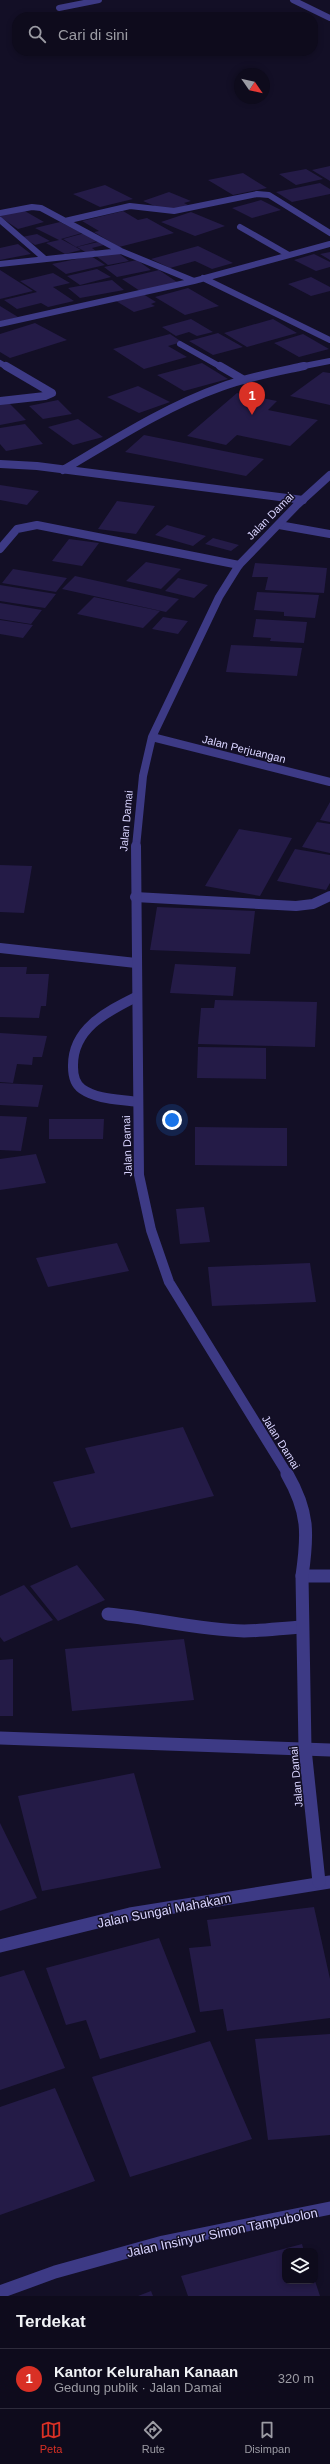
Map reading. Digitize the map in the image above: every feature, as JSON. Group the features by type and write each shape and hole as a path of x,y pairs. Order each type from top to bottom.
{"street":[{"path":"59,8 99,0"},
{"path":"293,0 318,12"},
{"path":"318,12 330,18"},
{"path":"65,220 130,206 174,211 257,194 269,195 330,233"},
{"path":"0,213 32,207 41,208 121,251 194,280"},
{"path":"0,220 45,259"},
{"path":"240,227 289,255"},
{"path":"0,324 203,278 330,244"},
{"path":"0,264 121,251"},
{"path":"203,278 330,340"},
{"path":"180,344 244,380"},
{"path":"63,470 170,408 244,380 330,361"},
{"path":"0,363 52,393 45,396 0,400"},
{"path":"0,464 63,470 303,500"},
{"name":"Jalan Damai","path":"324,1882 305,1749 302,1576 306,1549 305,1514 294,1486 166,1275 151,1230 140,1175 136,997 135,852 138,807 152,737 219,597 239,565 297,505 330,475"},
{"path":"0,549 17,529 37,525 239,565"},
{"path":"279,525 330,534"},
{"name":"Jalan Perjuangan","path":"152,737 330,782"},
{"path":"135,898 296,906 313,904 330,896"},
{"path":"0,948 136,963"},
{"path":"136,997 97,1018 73,1047 72,1063 75,1082 84,1090 101,1096 138,1102"},
{"path":"302,1576 330,1576"},
{"path":"108,1614 151,1618 196,1627 245,1631 302,1627"},
{"path":"0,1738 330,1750"},
{"name":"Jalan Sungai Mahakam","path":"0,1946 130,1914 324,1882"},
{"name":"Jalan Insinyur Simon Tampubolon","path":"0,2292 55,2272 163,2242 330,2208"}],"building":[{"path":"330,166 330,181 312,170"},
{"path":"306,169 323,179 296,185 279,174"},
{"path":"243,173 267,188 233,195 208,180"},
{"path":"320,183 330,189 330,194 292,202 276,192"},
{"path":"105,185 133,199 100,207 73,194"},
{"path":"169,192 191,201 184,203 188,205 174,210 164,210 143,201"},
{"path":"261,200 281,210 252,218 232,208"},
{"path":"23,210 44,222 18,229 0,217 0,215"},
{"path":"123,211 138,220 147,218 174,233 119,247 94,232 99,231 82,221"},
{"path":"191,212 225,226 195,236 161,222"},
{"path":"60,222 82,233 61,239 81,250 65,254 46,243 59,240 35,228"},
{"path":"85,233 98,241 76,247 63,239"},
{"path":"37,234 50,241 35,245 22,237"},
{"path":"98,242 104,245 92,248 96,251 87,253 77,247"},
{"path":"18,244 31,254 0,260 0,248"},
{"path":"198,246 233,263 212,269 195,261 170,268 151,259"},
{"path":"117,252 129,261 108,265 96,256"},
{"path":"330,252 330,260 320,254"},
{"path":"314,254 330,262 330,267 316,271 294,260"},
{"path":"91,256 105,265 66,274 52,264"},
{"path":"137,260 151,270 117,277 104,267"},
{"path":"97,269 111,277 80,285 67,276"},
{"path":"0,270 33,291 0,299"},
{"path":"159,270 177,282 140,291 122,279"},
{"path":"53,273 70,283 53,287 74,301 48,307 41,303 17,309 4,300 37,292 20,281"},
{"path":"311,277 330,287 330,291 311,296 288,284"},
{"path":"112,280 124,290 80,298 68,288"},
{"path":"188,288 219,306 185,315 155,297"},
{"path":"143,294 156,302 151,304 155,306 134,312 116,301"},
{"path":"0,306 18,317 0,322"},
{"path":"191,319 213,332 197,336 189,332 176,336 162,327"},
{"path":"273,319 297,333 247,347 224,333"},
{"path":"35,323 67,340 10,358 0,352 0,334"},
{"path":"218,333 243,347 213,355 189,341"},
{"path":"170,334 182,342 168,346 187,357 144,369 113,349"},
{"path":"303,334 329,349 299,357 274,343"},
{"path":"202,363 228,379 184,391 157,375"},
{"path":"323,372 330,373 330,405 290,396"},
{"path":"138,386 170,402 139,413 107,397"},
{"path":"237,393 277,401 268,410 318,420 290,446 237,435 226,445 187,436"},
{"path":"58,400 72,414 43,419 29,406"},
{"path":"8,402 26,420 0,425 0,404"},
{"path":"78,419 103,437 73,445 48,427"},
{"path":"25,424 43,444 6,451 0,444 0,428"},
{"path":"144,435 264,459 246,476 125,452"},
{"path":"0,485 39,491 27,505 0,500"},
{"path":"117,501 155,506 136,534 98,529"},
{"path":"167,525 206,536 193,546 155,535"},
{"path":"213,538 239,545 231,551 205,544"},
{"path":"69,539 99,543 82,566 52,561"},
{"path":"146,562 181,569 161,589 126,581"},
{"path":"255,563 327,568 324,593 265,590 268,577 252,577"},
{"path":"13,569 67,578 56,592 2,583"},
{"path":"75,576 179,599 166,612 62,589"},
{"path":"178,578 208,585 194,598 165,591"},
{"path":"0,585 56,594 45,608 0,601"},
{"path":"257,592 319,595 315,618 284,616 284,612 254,610"},
{"path":"94,597 160,611 143,628 77,614"},
{"path":"0,603 42,610 31,624 0,619"},
{"path":"163,617 188,621 178,634 152,629"},
{"path":"256,619 307,622 304,643 270,641 271,638 253,637"},
{"path":"0,620 33,625 23,638 0,634"},
{"path":"231,645 302,648 297,676 226,672"},
{"path":"330,802 330,822 320,820"},
{"path":"317,822 330,824 330,853 302,847"},
{"path":"239,829 292,838 260,896 205,886"},
{"path":"295,849 330,855 330,883 326,890 277,881"},
{"path":"0,865 32,866 24,913 0,912"},
{"path":"157,907 255,911 250,954 150,950"},
{"path":"175,964 236,967 233,996 170,993"},
{"path":"0,967 27,967 26,974 49,974 46,1006 41,1006 39,1018 0,1017"},
{"path":"215,1000 317,1002 315,1047 198,1044 201,1008 214,1008"},
{"path":"0,1033 47,1036 42,1057 33,1057 32,1065 17,1064 13,1083 0,1082"},
{"path":"198,1047 266,1048 266,1079 197,1078"},
{"path":"0,1083 43,1085 38,1107 0,1105"},
{"path":"0,1116 27,1117 21,1151 0,1150"},
{"path":"49,1119 104,1119 103,1139 49,1139"},
{"path":"195,1127 287,1128 287,1166 195,1165"},
{"path":"36,1154 46,1183 0,1190 0,1159"},
{"path":"204,1207 210,1242 180,1244 176,1209"},
{"path":"117,1243 129,1271 48,1287 36,1258"},
{"path":"310,1263 316,1302 212,1306 208,1267"},
{"path":"183,1427 214,1496 71,1528 53,1482 95,1473 85,1448"},
{"path":"77,1565 105,1600 58,1621 30,1586"},
{"path":"24,1585 53,1620 4,1642 0,1637 0,1596"},
{"path":"184,1639 194,1700 72,1711 65,1649"},
{"path":"13,1659 13,1716 0,1716 0,1660"},
{"path":"134,1773 161,1868 42,1891 18,1796"},
{"path":"0,1823 37,1898 0,1911"},
{"path":"314,1907 330,1979 330,2018 227,2031 223,2009 200,2012 189,1948 211,1946 207,1920"},
{"path":"159,1938 196,2032 100,2059 86,2020 66,2025 46,1968"},
{"path":"24,1970 65,2068 0,2090 0,1977"},
{"path":"330,2034 330,2135 268,2140 255,2039"},
{"path":"210,2041 252,2139 130,2177 92,2077"},
{"path":"55,2088 95,2181 0,2215 0,2107"},
{"path":"302,2244 303,2248 287,2248"},
{"path":"282,2249 282,2284 316,2284 320,2296 188,2296 181,2276"},
{"path":"151,2291 153,2296 138,2296"}],"place":[{"name":"Kantor Kelurahan Kanaan","path":"252,415"}]}
